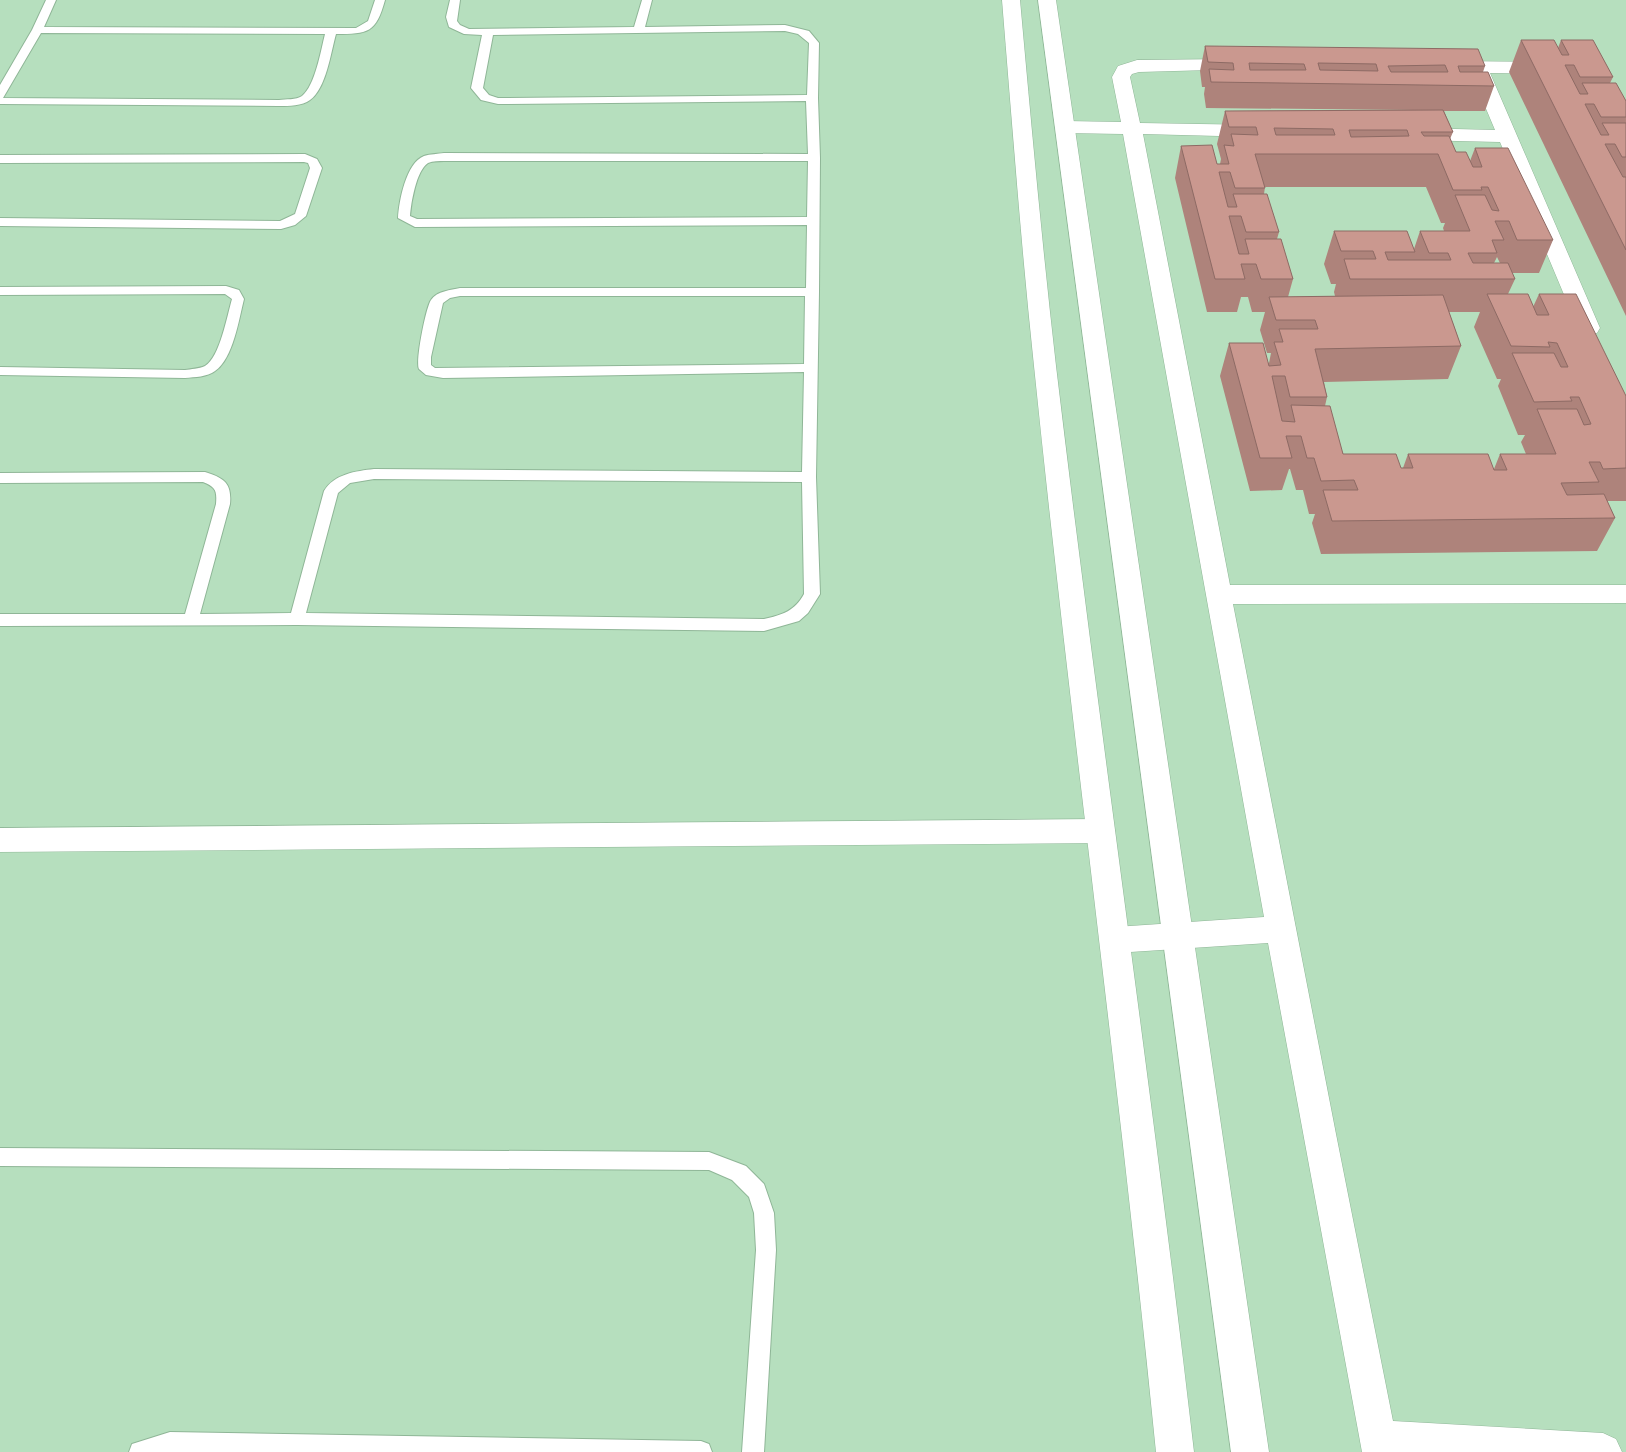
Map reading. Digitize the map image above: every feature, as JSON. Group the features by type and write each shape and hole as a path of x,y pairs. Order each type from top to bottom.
{"street":[{"path":"1011,0 1020,123 1047,387 1114,940 1156,1260 1175,1452"},
{"path":"1047,0 1250,1452"},
{"path":"1260,66 1137,66 1126,70 1121,76 1380,1445 1603,1452"},
{"path":"1429,67 1565,68"},
{"path":"1478,67 1594,342"},
{"path":"1065,127 1276,132"},
{"path":"1394,134 1507,136"},
{"path":"1219,595 1626,594"},
{"path":"0,840 1101,831"},
{"path":"1114,940 1282,930"}],"lane":[{"path":"0,94 37,30 51,0"},
{"path":"37,30 331,31 367,29 373,24 380,0"},
{"path":"0,620 297,618 764,625 788,620 803,611 812,594 809,477 813,292 814,158 812,98 814,43 809,36 799,30 785,28 468,32 456,30 451,18 455,0"},
{"path":"638,29 647,0"},
{"path":"0,101 296,102 306,98 313,90 331,31"},
{"path":"488,32 477,88 486,99 812,98"},
{"path":"813,221 415,223 404,218 404,211 415,172 419,165 427,160 444,157 814,158"},
{"path":"0,159 305,158 313,161 316,168 300,216 291,222 281,225 0,222"},
{"path":"0,291 226,290 234,293 238,299 220,358 213,367 200,372 185,374 0,371"},
{"path":"810,368 443,374 431,372 424,366 424,357 437,301 446,295 460,292 813,292"},
{"path":"297,618 331,491 338,482 352,477 374,474 809,477"},
{"path":"0,478 205,477 219,483 224,492 223,504 192,619"},
{"path":"0,1157 709,1161 739,1173 757,1191 764,1213 766,1250 753,1452"},
{"path":"140,1452 170,1442 701,1452"}],"building":[{"path":"1521,40 1554,40 1562,55 1569,55 1561,40 1593,40 1613,77 1580,77 1574,65 1565,65 1580,94 1588,94 1582,83 1616,83 1626,101 1626,117 1601,117 1594,104 1585,104 1601,135 1609,135 1602,123 1626,123 1626,157 1622,157 1615,144 1605,144 1623,177 1626,177 1626,250"},
{"path":"1205,46 1478,49 1485,66 1458,66 1460,72 1488,72 1494,86 1211,82 1209,69 1234,70 1233,63 1208,62","holes":["1249,63 1304,64 1306,70 1250,70","1318,63 1376,64 1378,71 1320,70","1445,65 1448,72 1391,72 1388,66"]},
{"path":"1443,110 1453,132 1421,132 1424,136 1449,136 1456,152 1466,152 1473,167 1482,167 1475,148 1508,148 1553,240 1517,240 1509,221 1495,221 1504,240 1492,240 1497,253 1468,253 1473,263 1508,263 1515,279 1350,279 1344,259 1376,259 1373,251 1341,251 1334,231 1407,231 1415,252 1385,252 1388,260 1451,260 1448,253 1429,253 1420,231 1470,231 1455,195 1485,195 1492,210 1499,211 1488,187 1481,187 1482,190 1453,190 1438,154 1255,154 1265,188 1235,188 1230,172 1219,172 1228,207 1237,207 1233,194 1267,194 1279,232 1246,232 1241,216 1229,216 1239,254 1249,254 1245,239 1281,239 1293,279 1261,279 1256,264 1241,264 1245,279 1215,279 1181,146 1212,145 1217,164 1229,164 1224,145 1234,146 1231,134 1258,135 1256,127 1229,127 1225,111","holes":["1274,128 1333,129 1335,135 1276,135","1349,130 1407,130 1409,136 1351,137"]},
{"path":"1487,294 1528,294 1537,315 1549,315 1539,294 1576,294 1626,396 1626,468 1603,469 1600,462 1589,462 1599,482 1561,483 1567,495 1604,494 1615,518 1332,521 1323,490 1358,490 1354,480 1321,481 1314,458 1307,458 1301,436 1286,436 1292,458 1260,458 1229,343 1263,343 1269,366 1281,365 1274,342 1283,342 1279,329 1318,329 1315,320 1276,320 1269,297 1443,295 1461,346 1315,349 1327,397 1290,397 1285,376 1272,376 1282,421 1295,422 1291,405 1330,406 1343,454 1396,454 1401,468 1413,468 1408,454 1488,454 1494,470 1507,470 1500,454 1556,454 1537,409 1577,409 1584,425 1591,424 1579,397 1570,397 1572,401 1534,402 1512,353 1554,353 1561,367 1568,367 1557,343 1548,342 1550,347 1511,346"}]}
